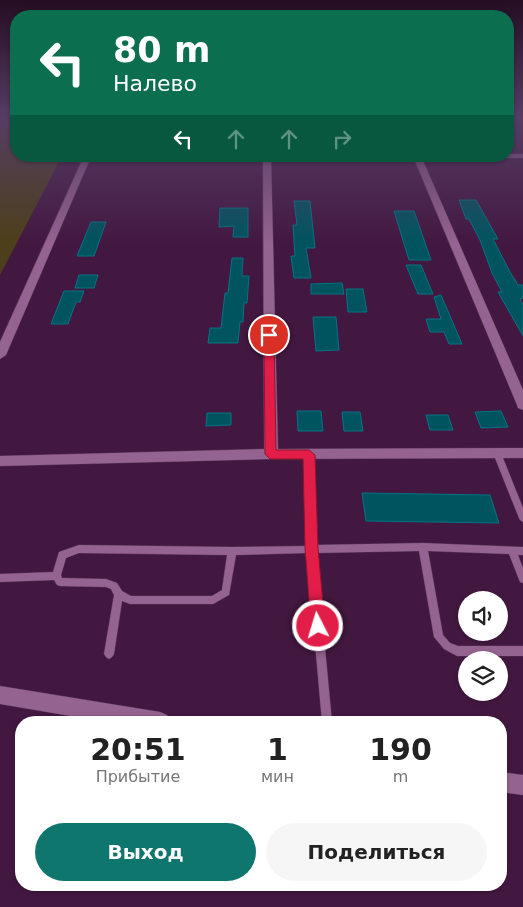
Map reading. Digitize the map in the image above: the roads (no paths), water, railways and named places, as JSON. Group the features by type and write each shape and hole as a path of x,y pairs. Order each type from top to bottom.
{"street":[{"path":"0,355 85,162"},
{"path":"267,162 270,454"},
{"path":"420,162 523,405"},
{"path":"1,464 270,454 523,453"},
{"path":"0,695 124,716"},
{"path":"507,783 523,785"}],"lane":[{"path":"497,453 523,518"},
{"path":"309,455 311,548 326,716"},
{"path":"424,547 439,637 447,646 457,651 523,651"},
{"path":"232,551 226,592 213,600 130,600 119,594 114,586 106,583 60,582 56,576 62,555 79,549 232,551 424,547 523,551"},
{"path":"512,551 523,579"},
{"path":"0,578 56,576"},
{"path":"109,654 119,594"}]}
